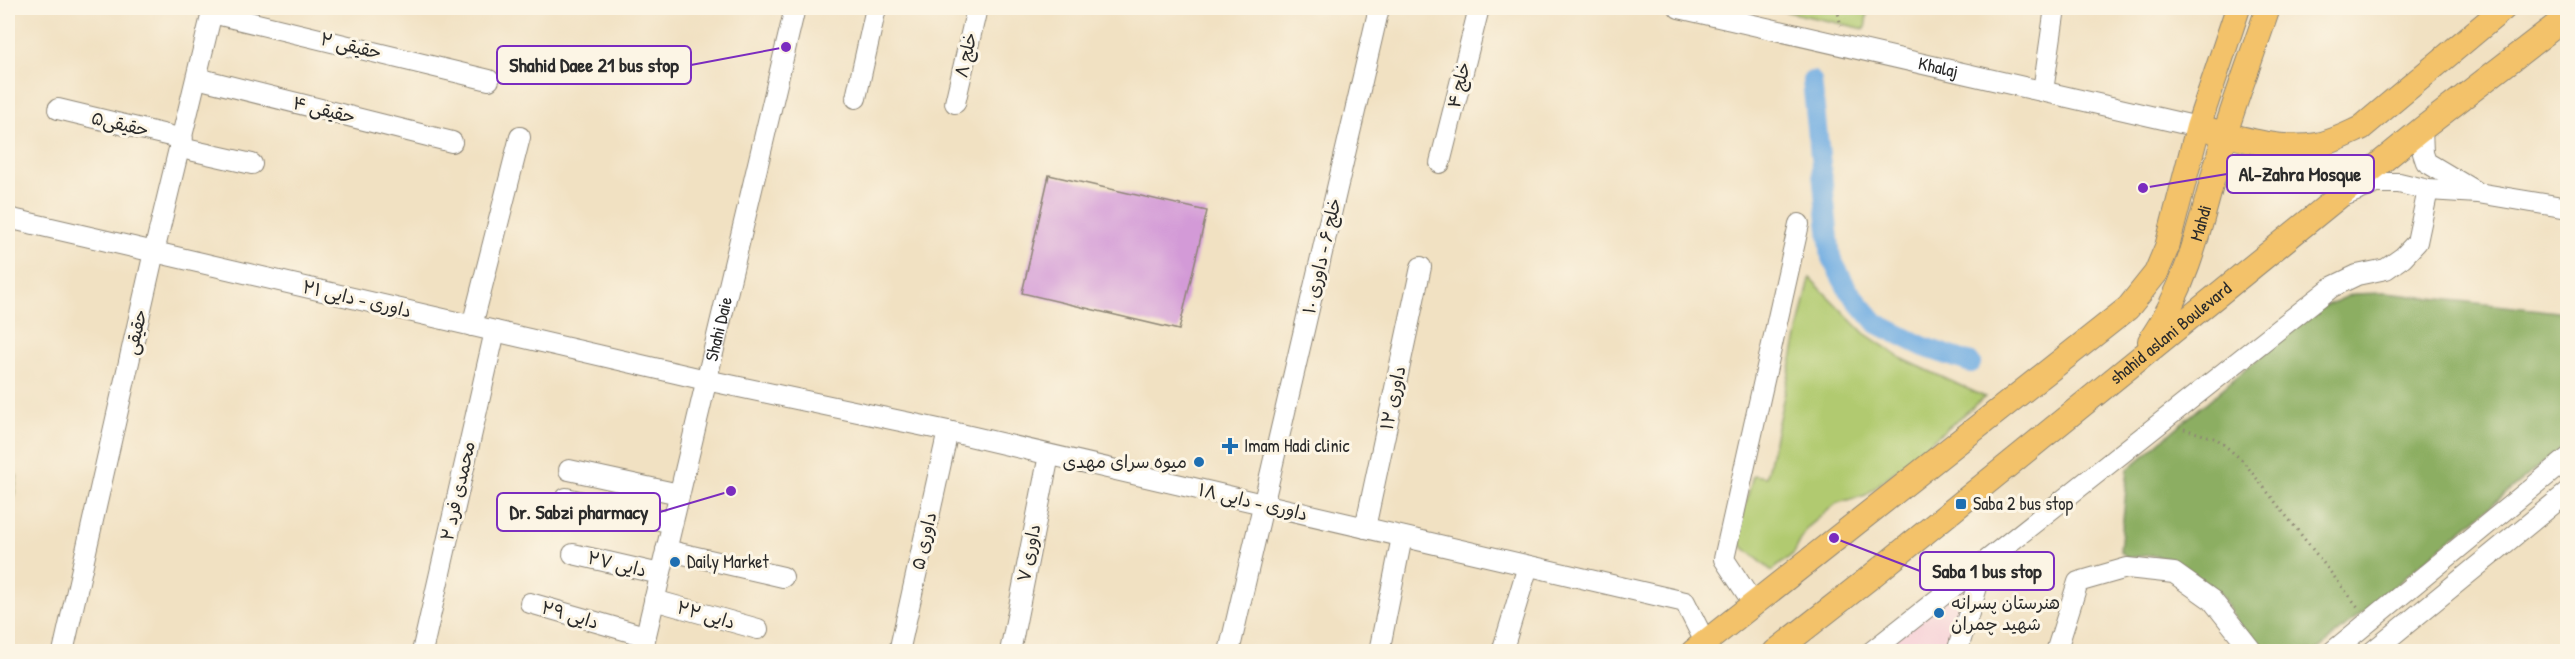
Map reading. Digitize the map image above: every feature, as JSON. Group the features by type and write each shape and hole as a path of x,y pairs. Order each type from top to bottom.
{"main road":[{"name":"Mahdi","path":"1753,603 2128,308 2156,273 2167,247 2198,127 2238,8"},
{"name":"Mahdi","path":"2137,361 2168,315 2193,256 2225,134 2268,8"},
{"path":"2198,127 2283,146 2315,146 2335,140 2361,128 2504,8"},
{"name":"shahid aslani Boulevard","path":"1775,651 2422,129 2558,21 2568,16"},
{"path":"1699,647 1753,603"}],"street":[{"name":"Shahi Daie","path":"643,644 795,8"},
{"path":"856,98 876,8"},
{"name":"خلج ۸","path":"956,103 977,8"},
{"name":"خلج ۶ - داوری ۱۰","path":"1229,651 1265,505 1379,8"},
{"name":"خلج ۴","path":"1440,163 1479,8"},
{"name":"Khalaj","path":"1679,8 2198,127"},
{"path":"2043,91 2055,8"},
{"name":"حقیقی","path":"63,651 154,252 213,10"},
{"name":"حقیقی ۲","path":"213,10 489,80"},
{"name":"حقیقی ۴","path":"197,78 452,142"},
{"name":"حقیقی۵","path":"58,110 252,164"},
{"path":"2422,129 2423,153 2426,162 2478,193"},
{"path":"472,326 520,137"},
{"path":"2339,198 2377,183 2399,183 2428,190 2478,193 2568,208"},
{"path":"1871,651 2332,287 2357,275 2386,269 2403,257 2417,242 2428,190"},
{"name":"داوری - دایی ۲۱","path":"8,222 154,252 706,380"},
{"path":"1753,603 1724,559 1800,224"},
{"name":"داوری ۱۲","path":"1365,528 1421,267"},
{"name":"محمدی فرد ۲","path":"422,651 495,331"},
{"name":"داوری - دایی ۱۸","path":"706,380 948,431 1684,602 1699,647"},
{"name":"داوری ۵","path":"899,651 948,431"},
{"name":"داوری ۷","path":"1010,651 1049,455"},
{"path":"2332,651 2560,464 2568,490 2372,651"},
{"path":"569,470 679,494"},
{"path":"566,498 672,523"},
{"path":"1379,651 1402,537"},
{"path":"666,550 783,578"},
{"name":"دایی ۲۷","path":"573,554 660,574"},
{"path":"1957,651 1984,564"},
{"path":"1502,651 1528,566"},
{"path":"2056,651 2078,582 2127,568 2174,573 2212,600 2253,651"},
{"path":"2421,577 2438,598"},
{"name":"دایی ۲۲","path":"654,600 758,629"},
{"name":"دایی ۲۹","path":"530,603 643,644"}],"path":[{"path":"1829,8 1837,9"},
{"path":"2162,422 2217,439 2243,461 2369,622"}],"shaded area":[{"name":"هنرستان پسرانه شهید چمران","path":"1969,575 1946,651 1873,651"}],"green space":[{"path":"1770,8 1868,8 1865,29"},
{"path":"1810,278 1864,333 1903,359 1985,397 1866,495 1837,503 1807,528 1794,553 1772,571 1736,541 1753,475 1766,477"},
{"path":"2386,293 2567,313 2567,443 2316,651 2259,651 2248,640 2219,592 2174,560 2151,555 2128,558 2120,551 2128,469 2314,311 2353,294"},
{"path":"8,473 17,476 8,534"}],"building":[{"path":"1049,175 1207,211 1179,330 1022,293"}],"waterway":[{"path":"1812,81 1831,258 1848,290 1876,323 1924,347 1971,363"}],"place":[{"name":"Shahid Daee 21 bus stop","path":"786,47"},
{"name":"Al-Zahra Mosque","path":"2143,188"},
{"name":"Imam Hadi clinic","path":"1230,446"},
{"name":"میوه سرای مهدی","path":"1199,462"},
{"name":"Dr. Sabzi pharmacy","path":"731,491"},
{"name":"Saba 2 bus stop","path":"1961,504"},
{"name":"Saba 1 bus stop","path":"1834,538"},
{"name":"Daily Market","path":"675,562"},
{"name":"هنرستان پسرانه شهید چمران","path":"1939,613"}]}
